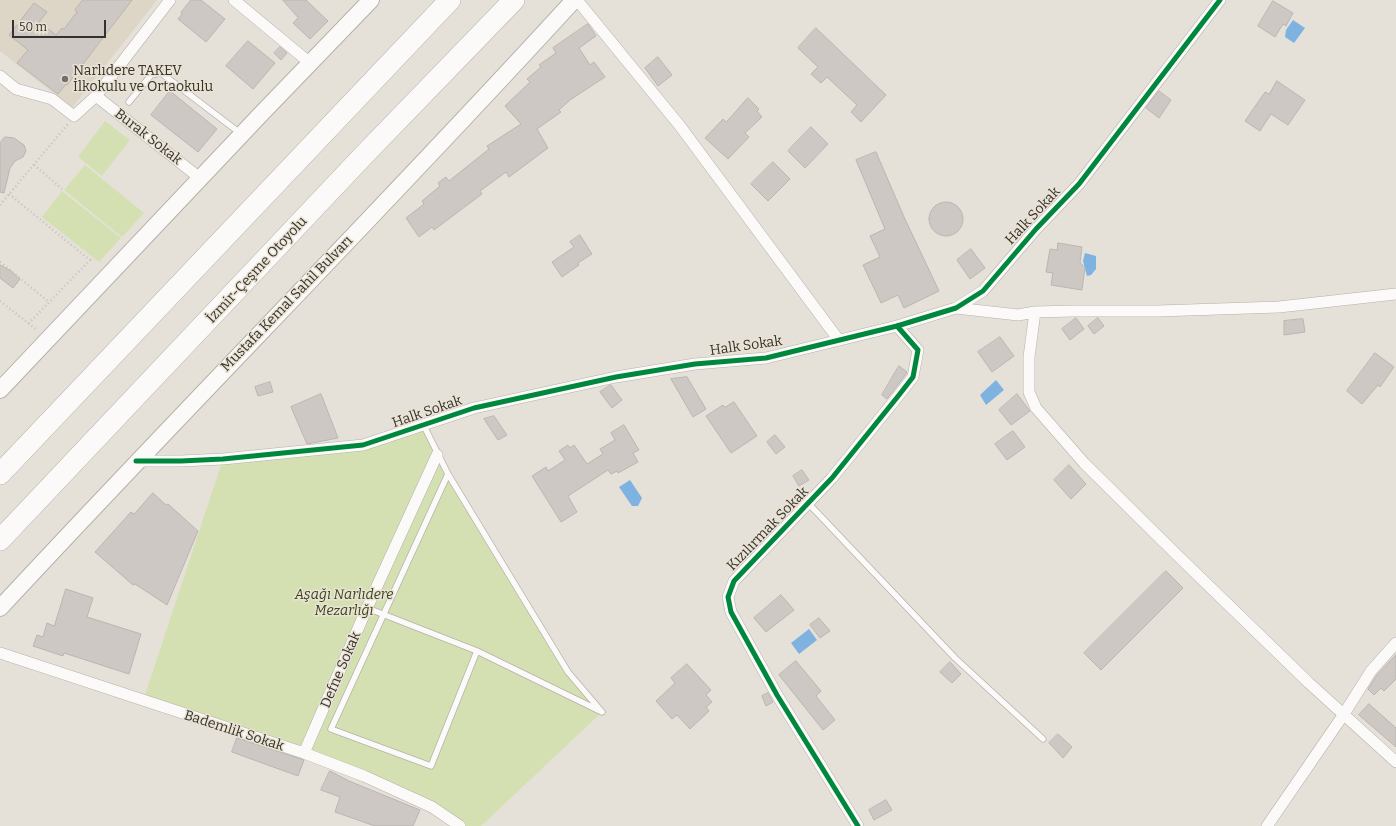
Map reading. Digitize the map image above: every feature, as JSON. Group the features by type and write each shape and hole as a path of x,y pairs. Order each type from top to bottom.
{"highway":[{"path":"0,474 450,0"},
{"name":"İzmir-Çeşme Otoyolu","path":"0,540 363,156 514,0"}],"main road":[{"path":"0,390 371,0"},
{"name":"Mustafa Kemal Sahil Bulvarı","path":"0,608 136,461 473,110 574,0"}],"street":[{"path":"0,76 16,88 52,99 74,116 96,96 170,0"},
{"path":"235,0 310,63"},
{"path":"577,0 680,126 838,340"},
{"name":"Halk Sokak","path":"136,461 181,462 362,445 424,426 474,408 616,376 695,364 766,358 897,326 956,308 983,291 1036,229 1079,184 1220,0"},
{"name":"Burak Sokak","path":"96,96 201,179"},
{"path":"956,308 1018,315 1035,312 1279,307 1396,294"},
{"path":"1035,312 1029,357 1030,392 1036,408 1084,463 1309,683 1396,762"},
{"name":"Kızılırmak Sokak","path":"858,826 778,695 731,612 728,597 734,581 809,504 832,478 913,377 918,350 897,326"},
{"name":"Defne Sokak","path":"304,754 367,608 437,455"},
{"path":"1268,826 1344,714 1371,671 1396,643"},
{"name":"Bademlik Sokak","path":"0,653 304,754 364,776 432,807 460,826"}],"lane":[{"path":"129,102 151,75 154,73 161,73 242,135"},
{"path":"367,608 477,651 602,712 568,672 448,474 437,455 424,426"},
{"path":"448,474 331,729 431,766 477,651"},
{"path":"809,504 955,658 1043,739"}],"path":[{"path":"0,205 74,116"},
{"path":"34,165 62,189"},
{"path":"9,194 90,260 28,324"},
{"path":"0,262 49,302"},
{"path":"0,301 49,339"}],"shaded area":[{"name":"Narlıdere TAKEV İlkokulu ve Ortaokulu","path":"0,0 157,0 72,108 0,51"}],"green space":[{"path":"105,121 130,140 102,176 78,157"},
{"path":"85,165 144,213 122,237 64,190"},
{"path":"62,191 121,238 99,262 42,217"},
{"name":"Aşağı Narlıdere Mezarlığı","path":"424,426 437,455 568,672 602,712 481,826 460,826 364,776 143,701 223,459 363,445"}],"water":[{"path":"1293,20 1305,28 1294,43 1285,37 1286,30"},
{"path":"1085,253 1096,256 1096,269 1091,275 1087,276 1083,261"},
{"path":"996,380 1004,390 986,405 980,395"},
{"path":"630,480 642,498 638,506 632,506 619,487"},
{"path":"809,629 817,640 799,654 791,643"}],"building":[{"path":"83,0 132,0 67,85 66,84 58,94 17,63 28,50 9,35 34,3 47,12 39,22 56,35 62,28 64,29 77,12 75,10"},
{"path":"191,0 201,0 225,19 206,42 178,19"},
{"path":"283,0 306,0 328,21 310,39 293,23 298,18"},
{"path":"1273,1 1293,13 1286,26 1283,24 1275,37 1258,26"},
{"path":"588,24 596,36 579,48 590,65 594,62 605,77 570,100 559,110 561,112 537,129 548,148 509,177 506,172 480,191 482,194 434,230 432,227 419,237 406,218 424,204 422,201 440,186 438,183 446,177 449,181 489,149 487,146 521,124 505,106 530,82 527,79 541,67 539,65 556,53 553,48"},
{"path":"816,28 886,95 861,122 851,112 857,105 827,77 821,83 811,74 818,67 798,48"},
{"path":"248,41 275,63 253,89 226,66"},
{"path":"280,47 287,53 281,60 274,53"},
{"path":"658,57 672,75 658,86 645,68"},
{"path":"1277,81 1305,100 1288,125 1271,114 1260,131 1245,121 1265,92 1269,94"},
{"path":"170,91 217,129 198,152 151,115"},
{"path":"1159,91 1171,100 1159,118 1146,108"},
{"path":"748,98 759,109 757,111 762,117 745,133 749,137 728,159 705,138 723,119 726,122"},
{"path":"811,127 828,144 805,168 788,151"},
{"path":"5,137 14,138 24,145 26,151 23,157 15,161 10,168 4,193 0,192 0,143"},
{"path":"876,152 904,217 939,291 904,308 898,295 881,303 863,265 880,257 870,236 885,229 856,160"},
{"path":"773,162 790,179 768,201 751,184"},
{"path":"946,202 958,207 963,219 958,231 946,236 934,231 929,219 934,207"},
{"path":"580,235 592,254 578,263 579,265 562,277 552,262 574,247 570,242"},
{"path":"1058,243 1082,247 1080,263 1085,267 1082,290 1051,285 1053,273 1046,272 1050,249 1057,250"},
{"path":"971,249 985,268 970,279 957,260"},
{"path":"0,265 11,271 20,279 13,288 0,278"},
{"path":"1076,318 1084,329 1070,340 1062,329"},
{"path":"1098,318 1104,326 1094,334 1088,326"},
{"path":"1303,319 1305,332 1284,335 1284,321"},
{"path":"1000,337 1014,356 992,372 978,352"},
{"path":"1375,353 1394,367 1380,387 1378,385 1362,404 1347,391"},
{"path":"899,366 907,372 887,399 882,395"},
{"path":"687,377 706,409 693,417 671,379"},
{"path":"270,382 273,392 258,396 255,387"},
{"path":"611,385 622,400 612,408 600,392"},
{"path":"321,394 338,438 307,444 291,407"},
{"path":"1017,394 1030,411 1011,425 999,410"},
{"path":"734,402 757,436 731,453 706,416 723,405 725,407"},
{"path":"494,416 507,435 498,440 484,419"},
{"path":"624,425 639,450 633,453 638,462 618,473 617,471 611,474 608,470 568,496 577,512 561,522 532,476 546,467 548,471 565,460 559,451 568,445 570,448 574,445 587,464 603,454 600,449 615,440 611,433"},
{"path":"1013,431 1025,447 1007,460 995,444"},
{"path":"775,435 785,447 776,454 767,442"},
{"path":"1069,465 1086,484 1071,499 1054,480"},
{"path":"802,470 809,480 799,486 793,476"},
{"path":"153,493 166,505 168,504 198,531 167,605 135,584 133,585 95,552 131,512 134,514"},
{"path":"1166,571 1183,588 1101,670 1084,653"},
{"path":"66,589 93,598 87,617 141,634 129,674 64,653 63,656 33,646 37,635 43,637 47,623 54,626"},
{"path":"781,595 794,610 766,632 754,618"},
{"path":"819,618 830,631 820,638 810,625"},
{"path":"1396,655 1396,679 1384,691 1381,688 1374,695 1368,689 1377,675"},
{"path":"796,661 821,691 816,696 835,720 823,730 779,675"},
{"path":"950,662 961,674 952,683 940,672"},
{"path":"687,664 711,690 706,695 712,702 706,707 709,711 690,729 677,715 672,719 656,701 675,683 671,678"},
{"path":"768,693 773,702 766,706 762,696"},
{"path":"1369,704 1396,728 1396,747 1359,715"},
{"path":"1058,734 1072,747 1063,758 1049,743"},
{"path":"237,738 304,760 298,776 232,752"},
{"path":"330,771 349,781 420,810 413,826 375,826 335,812 340,797 321,790"},
{"path":"886,800 892,810 874,820 869,810"}],"cycle path":[{"path":"136,461 223,459 363,445 474,408 616,377 695,364 766,358 897,326 956,308 983,291 1036,229 1079,184 1220,0"},
{"path":"858,826 777,695 731,612 728,597 734,581 832,478 913,377 918,350 897,326"}],"place":[{"name":"Narlıdere TAKEV İlkokulu ve Ortaokulu","path":"65,79"}]}
